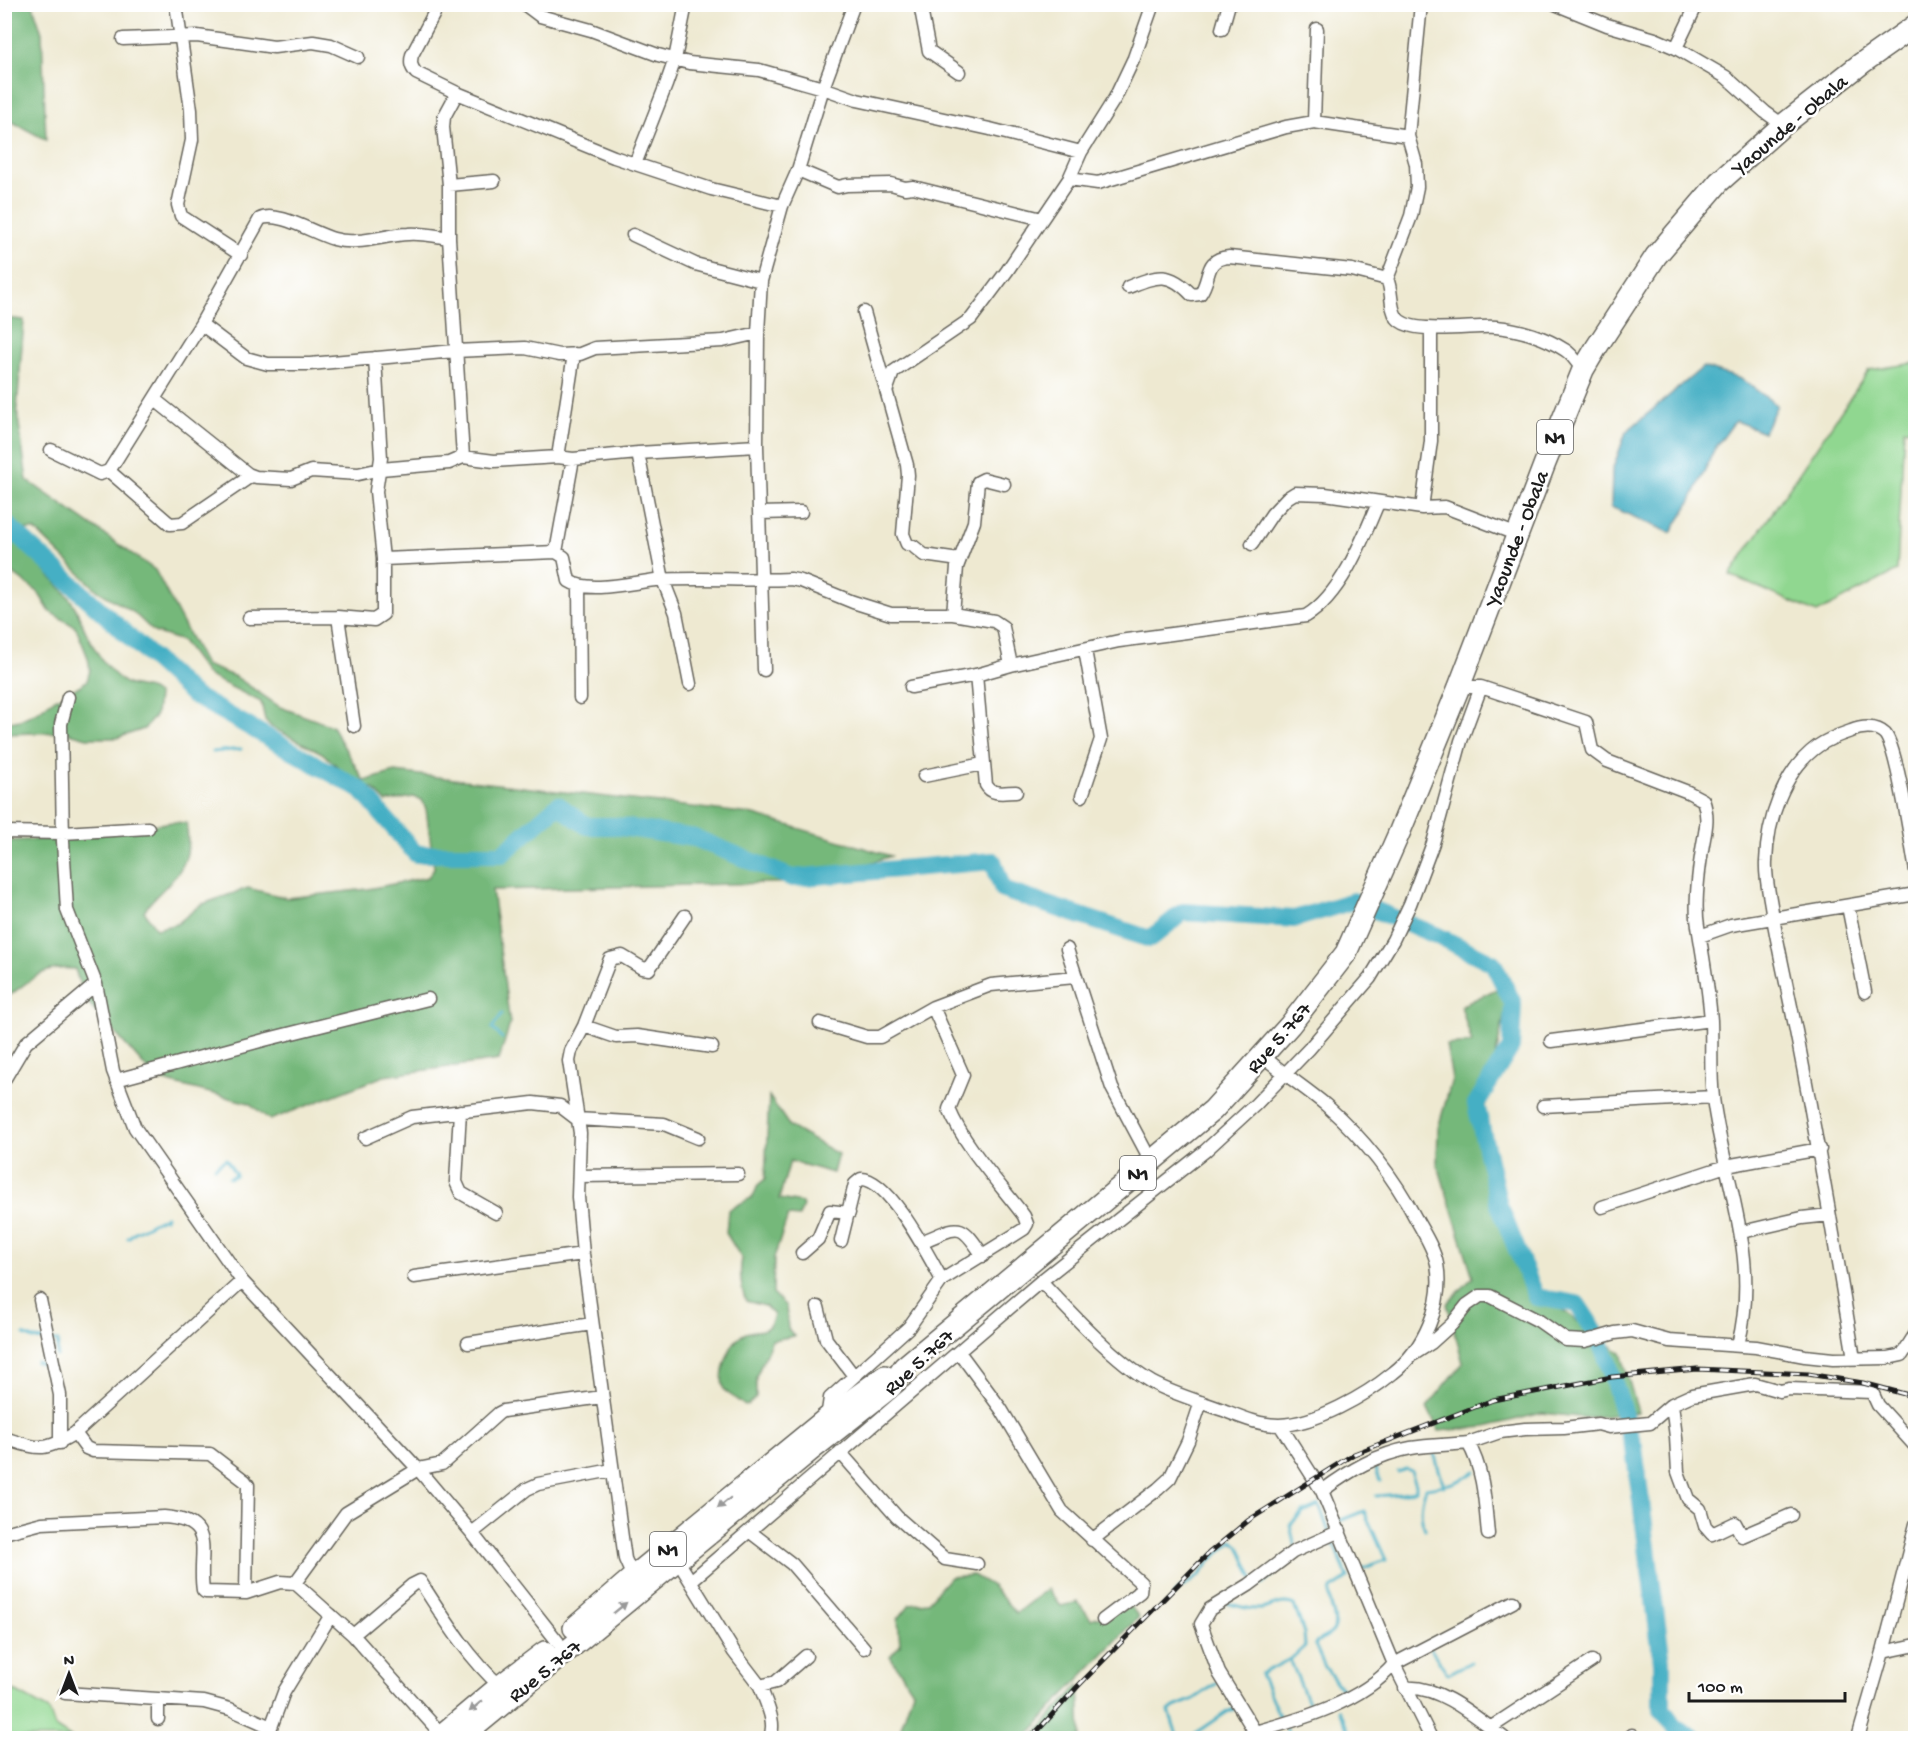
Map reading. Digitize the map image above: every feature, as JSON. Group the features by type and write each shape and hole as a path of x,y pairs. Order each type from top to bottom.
{"highway":[{"name":"Yaounde - Obala","path":"1346,953 1400,831 1459,687 1583,370 1656,256 1719,182 1783,125 1862,63 1916,25"},
{"name":"Rue 5.767","path":"459,1736 674,1554 891,1387 904,1367 1213,1110 1290,1025 1346,953"},
{"name":"N1","path":"459,1736 500,1686 558,1642 633,1577 674,1554 827,1418 880,1378 904,1367"}],"street":[{"path":"176,4 191,110 192,140 178,210 181,216 241,255"},
{"path":"439,4 411,61 416,73 457,93 635,164 711,189 782,207"},
{"path":"524,4 540,16 591,30 658,55 689,63 759,70 857,100 990,129 1081,152"},
{"path":"635,164 655,117 675,59 686,4"},
{"path":"764,670 757,446 761,281 782,207 798,170 823,88 854,4"},
{"path":"920,4 929,51 959,72"},
{"path":"887,389 893,372 971,319 1007,271 1069,179 1081,152 1115,98 1134,58 1153,4"},
{"path":"1222,29 1229,4"},
{"path":"1421,4 1408,136 1416,164 1417,187 1411,216 1387,279 1391,287 1393,310 1398,320 1406,325 1431,329 1494,327 1517,330 1548,340 1568,351 1583,370"},
{"path":"1556,4 1607,25 1655,39 1676,48 1726,77 1764,112 1783,125"},
{"path":"1676,48 1697,4"},
{"path":"1314,122 1317,29"},
{"path":"123,39 197,36 274,47 313,42 330,45 358,57"},
{"path":"457,93 444,117 443,127 449,185 449,238 463,457"},
{"path":"1069,179 1098,183 1286,127 1314,122 1408,136"},
{"path":"798,170 838,187 891,184 905,188 913,187 1042,219"},
{"path":"449,185 494,181"},
{"path":"51,450 100,474 109,471 201,324 260,219 267,216 336,240 353,241 409,234 449,238"},
{"path":"633,235 695,264 761,281"},
{"path":"1128,287 1157,276 1180,283 1192,295 1200,294 1204,289 1212,262 1219,258 1229,257 1353,270 1387,279"},
{"path":"864,312 887,389 908,475 904,539 907,544 924,555 959,560"},
{"path":"201,324 246,358 268,364 310,364 455,351 525,348 559,355 580,354 595,348 723,341 758,333"},
{"path":"1422,508 1431,441 1431,329"},
{"path":"558,457 574,354"},
{"path":"249,618 338,617 375,620 383,614 383,559 376,491 376,481 381,469 375,358"},
{"path":"154,399 251,476 291,479 311,471 358,474 381,469 449,463 463,457 494,461 558,457 573,459 757,446"},
{"path":"638,453 663,580 676,613 690,684"},
{"path":"553,554 573,459"},
{"path":"109,471 170,524 182,524 251,476"},
{"path":"952,614 956,573 974,522 978,482 984,479 1004,484"},
{"path":"1252,544 1272,513 1295,493 1325,494 1422,508 1445,507 1518,535"},
{"path":"911,687 1143,637 1306,616 1318,607 1340,579 1364,536 1378,502"},
{"path":"760,513 801,512"},
{"path":"383,559 553,554 564,557 569,581 579,586 618,586 663,580 791,579 891,614 952,614 999,623 1003,627 1011,665"},
{"path":"579,586 580,698"},
{"path":"338,617 354,726"},
{"path":"1082,796 1101,739 1085,650"},
{"path":"975,675 983,764 988,789 995,793 1016,792"},
{"path":"1459,687 1481,687 1586,722 1592,750 1607,761 1677,787 1703,800 1707,820 1696,912 1711,1020 1713,1096 1720,1146 1742,1232 1746,1306 1738,1345"},
{"path":"692,1580 1041,1281 1204,1151 1309,1049 1370,978 1393,940 1410,904 1433,843 1461,741 1481,687"},
{"path":"68,697 61,724 67,910 96,984 116,1080 135,1128 242,1281 418,1469 558,1642"},
{"path":"1854,1358 1820,1149 1765,864 1774,815 1784,789 1796,769 1816,748 1832,738 1868,727 1884,733 1890,743 1897,771 1916,871"},
{"path":"924,776 983,764"},
{"path":"4,832 147,828"},
{"path":"1700,936 1731,925 1916,894"},
{"path":"1848,906 1865,992"},
{"path":"633,1577 625,1559 583,1254 578,1197 580,1133 569,1061 571,1051 584,1026 610,959 622,956 648,969 685,916"},
{"path":"1066,949 1112,1088 1151,1161"},
{"path":"820,1023 867,1037 880,1037 933,1007 991,985 1075,977"},
{"path":"4,1080 26,1043 96,984"},
{"path":"116,1080 428,999"},
{"path":"827,1418 830,1398 909,1327 942,1280 1024,1229 1027,1220 953,1119 949,1109 963,1075 933,1007"},
{"path":"1551,1041 1711,1020"},
{"path":"584,1026 616,1037 637,1036 712,1047"},
{"path":"1263,1056 1327,1106 1379,1161 1407,1200 1427,1239 1437,1263 1436,1304 1413,1354"},
{"path":"1543,1106 1713,1096"},
{"path":"365,1138 412,1117 534,1103 560,1106 577,1119 664,1124 698,1138"},
{"path":"459,1111 457,1189 496,1213"},
{"path":"1602,1207 1726,1166 1820,1149"},
{"path":"579,1176 738,1174"},
{"path":"841,1241 855,1184 861,1179 870,1180 900,1210 942,1280"},
{"path":"802,1253 818,1239 830,1211 849,1214"},
{"path":"1742,1232 1802,1218 1829,1215"},
{"path":"921,1242 956,1229 962,1230 969,1234 983,1256"},
{"path":"414,1277 583,1254"},
{"path":"4,1438 36,1448 60,1443 75,1433 242,1281"},
{"path":"1041,1281 1098,1339 1135,1371 1170,1391 1257,1422 1280,1425 1308,1419 1357,1399 1396,1372 1413,1354 1431,1343 1452,1324 1467,1305 1480,1296 1490,1296 1539,1321 1566,1340 1586,1341 1632,1331 1678,1342 1738,1345 1804,1356 1833,1359 1888,1358 1902,1355 1916,1333"},
{"path":"40,1300 60,1395 60,1443"},
{"path":"818,1307 826,1339 854,1376"},
{"path":"468,1343 592,1324"},
{"path":"959,1352 1024,1446 1062,1511 1141,1583 1140,1592 1103,1620"},
{"path":"1322,1491 1354,1469 1394,1452 1419,1447 1468,1443 1500,1432 1525,1429 1598,1424 1609,1427 1650,1424 1672,1404 1692,1395 1755,1384 1780,1391 1789,1389 1872,1392 1878,1405 1916,1447"},
{"path":"295,1583 346,1513 418,1469 442,1464 503,1411 602,1397"},
{"path":"1092,1540 1170,1478 1188,1441 1201,1402"},
{"path":"1672,1404 1678,1472 1688,1499 1700,1509 1705,1526 1712,1534 1735,1523 1742,1536 1791,1515"},
{"path":"1280,1425 1322,1491 1394,1664 1431,1738"},
{"path":"75,1433 86,1448 93,1451 210,1454 245,1481 248,1485 246,1593"},
{"path":"1468,1443 1475,1454 1481,1474 1488,1534"},
{"path":"840,1452 897,1517 945,1559 976,1564"},
{"path":"472,1533 527,1489 538,1484 612,1470"},
{"path":"4,1533 53,1522 164,1517 184,1519 192,1524 201,1536 203,1590 205,1592 246,1593 280,1582 295,1583 459,1736"},
{"path":"1858,1738 1883,1652 1915,1525"},
{"path":"749,1531 792,1564 864,1648"},
{"path":"1256,1735 1219,1673 1201,1624 1210,1609 1249,1585 1293,1552 1340,1531"},
{"path":"674,1554 734,1652 760,1686 772,1721 772,1733 768,1738"},
{"path":"353,1635 412,1585 420,1581 457,1637 480,1667 500,1686"},
{"path":"1243,1738 1312,1714 1363,1691 1383,1677 1394,1664 1513,1602"},
{"path":"65,1693 204,1702 230,1709 269,1733 284,1692 331,1615"},
{"path":"1883,1652 1916,1645"},
{"path":"760,1686 777,1682 806,1656"},
{"path":"1490,1728 1592,1661"},
{"path":"1405,1688 1433,1691 1504,1738"},
{"path":"158,1699 158,1719"}],"green space":[{"path":"4,5 33,5 42,33 46,140 5,118"},
{"path":"5,318 24,320 17,410 27,480 155,570 205,665 236,677 280,707 332,726 364,781 395,772 751,814 891,856 813,882 492,890 510,1024 499,1060 384,1076 270,1120 249,1103 156,1079 84,998 75,969 54,969 45,972 5,999 5,841 74,838 172,822 187,823 188,846 184,862 175,877 144,911 156,929 177,924 200,905 248,888 287,898 368,889 428,877 434,868 426,809 422,800 413,797 386,802 373,789 354,781 322,753 271,727 265,720 261,702 207,675 182,641 154,632 133,612 98,591 35,530 25,530 27,542 36,561 66,593 93,645 110,670 126,683 148,689 158,695 156,715 144,729 117,738 87,738 66,732 5,734 5,723 20,720 39,711 51,701 68,693 87,681 90,670 88,658 74,626 50,612 38,592 5,568"},
{"path":"1915,363 1915,428 1904,429 1897,571 1817,613 1730,575 1869,370"},
{"path":"1511,982 1479,1136 1542,1295 1621,1353 1638,1412 1588,1418 1542,1413 1486,1427 1439,1431 1427,1407 1463,1363 1447,1304 1473,1277 1437,1163 1438,1128 1452,1079 1446,1045 1472,1043 1461,1006"},
{"path":"769,1096 790,1127 838,1154 833,1173 790,1161 779,1199 802,1203 803,1206 799,1217 788,1216 774,1258 773,1294 786,1306 788,1329 795,1336 772,1340 756,1377 756,1397 745,1406 724,1390 722,1376 726,1359 739,1338 749,1332 765,1329 772,1322 774,1315 765,1306 746,1301 741,1280 742,1259 726,1233 728,1210 753,1197 758,1185 765,1179"},
{"path":"973,1575 992,1586 1016,1613 1047,1589 1061,1606 1078,1602 1091,1619 1131,1607 1139,1617 1026,1738 897,1738 913,1691 890,1656 900,1645 898,1619 910,1604 928,1602 950,1577"},
{"path":"1079,1685 1081,1738 1031,1738"},
{"path":"13,1690 49,1710 55,1727 72,1738 5,1738 5,1694"}],"water":[{"path":"1703,367 1741,379 1777,405 1764,432 1735,421 1714,450 1690,503 1671,533 1611,507 1612,471 1626,432"}],"waterway":[{"path":"4,522 193,695 361,790 416,854 502,854 558,805 587,826 614,826 695,838 792,878 993,861 1003,890 1150,939 1183,912 1294,919 1353,901 1438,936 1493,963 1513,1003 1511,1047 1476,1104 1499,1205 1536,1297 1577,1304 1594,1330 1606,1356 1634,1448 1662,1662 1662,1709 1675,1727 1693,1738"},
{"path":"4,586 9,580"},
{"path":"213,752 241,749"},
{"path":"502,1014 492,1028 502,1038"},
{"path":"215,1167 226,1159 236,1175 229,1178"},
{"path":"128,1238 166,1216 165,1219"},
{"path":"24,1335 33,1339 45,1340"},
{"path":"52,1341 58,1341 57,1356"},
{"path":"36,1362 51,1368"},
{"path":"1433,1450 1444,1486"},
{"path":"1374,1462 1380,1481"},
{"path":"1376,1496 1402,1494 1416,1490 1411,1471 1406,1469 1398,1472"},
{"path":"1425,1529 1421,1508 1426,1488 1452,1483 1475,1471"},
{"path":"1295,1547 1290,1525 1303,1512 1319,1505 1329,1532"},
{"path":"1339,1521 1364,1511 1386,1560 1358,1570"},
{"path":"1331,1538 1348,1578 1331,1589 1334,1629 1315,1645 1325,1667 1346,1695"},
{"path":"1174,1595 1199,1576 1212,1559 1233,1541 1239,1546 1253,1579"},
{"path":"1258,1583 1264,1583 1274,1574"},
{"path":"1227,1603 1257,1609 1281,1603 1294,1605 1304,1633 1305,1646 1292,1658 1261,1674 1282,1722"},
{"path":"1430,1648 1448,1674 1471,1662"},
{"path":"1290,1659 1312,1712"},
{"path":"1178,1738 1169,1711 1194,1699 1220,1681"},
{"path":"1189,1738 1227,1712 1237,1708"},
{"path":"1338,1709 1350,1734"},
{"path":"1285,1726 1290,1738"}],"railway":[{"path":"1031,1738 1079,1685 1209,1553 1249,1520 1354,1454 1493,1400 1612,1377 1697,1369 1808,1374 1863,1383 1916,1397"}]}
